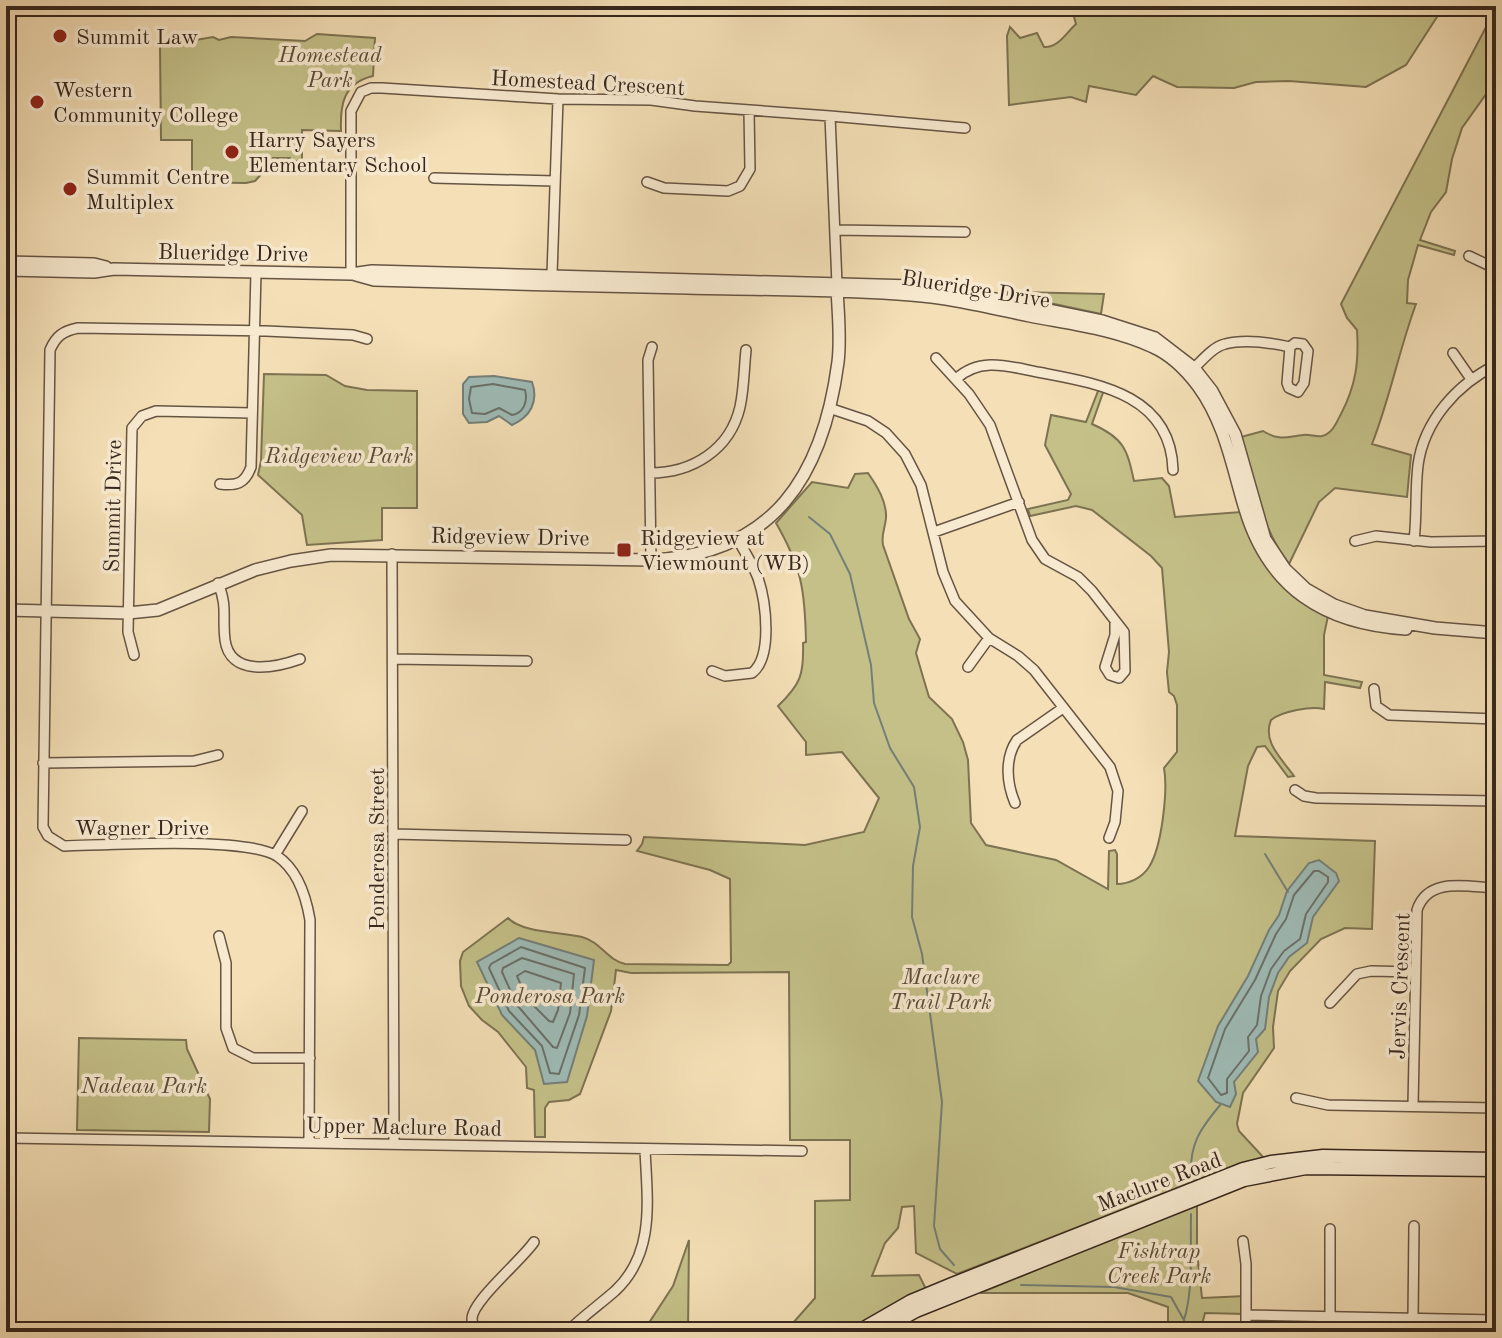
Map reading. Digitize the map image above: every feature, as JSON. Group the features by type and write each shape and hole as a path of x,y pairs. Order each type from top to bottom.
{"main road":[{"name":"Maclure Road","path":"857,1332 911,1301 1251,1167 1293,1158 1323,1156 1496,1159"},
{"name":"Maclure Road","path":"878,1332 929,1306 1244,1180 1306,1168 1496,1170"}],"street":[{"name":"Homestead Crescent","path":"351,274 351,111 361,92 371,88 558,99 651,100 965,128"},
{"path":"552,275 558,99"},
{"path":"647,182 664,188 702,190 728,191 740,186 750,169 749,111"},
{"path":"830,116 837,288"},
{"path":"434,178 555,181"},
{"path":"836,230 965,232"},
{"path":"1469,256 1488,265 1496,265"},
{"name":"Blueridge Drive","path":"6,262 94,264 114,269"},
{"name":"Blueridge Drive","path":"6,270 351,274 372,271 552,275 837,288"},
{"path":"220,484 241,483 251,467 256,272"},
{"name":"Blueridge Drive","path":"351,274 374,280 837,288 912,286 966,293 1102,321 1155,338 1191,371 1225,412 1235,434 1259,523 1285,569 1306,589 1334,605 1365,616 1435,628 1496,633"},
{"name":"Ridgeview Drive","path":"6,610 128,613 158,610 218,583 291,561 347,554 651,560 695,555 738,540 765,521 794,491 819,445 838,359 837,288"},
{"name":"Wagner Drive","path":"275,855 240,845 64,846 48,836 43,827 50,350 55,339 64,331 78,328 255,331 353,335 367,339"},
{"path":"1191,371 1221,345 1228,343 1290,347"},
{"path":"1295,343 1303,344 1308,351 1304,383 1298,392 1289,388 1287,383 1290,347 1295,343"},
{"path":"651,560 648,360 652,347"},
{"path":"650,473 687,468 703,460 730,433 740,407 746,350"},
{"path":"1453,353 1471,379"},
{"path":"936,358 982,410 990,425 1040,554 1078,577 1115,621 1124,632 1125,671 1119,678 1110,675 1105,667 1115,635 1115,621"},
{"path":"956,379 973,367 994,364 1087,382 1124,394 1150,413 1160,425 1173,453 1173,470"},
{"path":"1414,541 1420,455 1435,419 1471,379 1496,365"},
{"path":"829,408 868,421 897,443 916,473 943,572 955,601 989,638 1034,670 1103,757 1115,779 1118,801 1109,838"},
{"name":"Summit Drive","path":"128,613 132,428 142,416 156,411 252,413"},
{"path":"934,532 1019,502"},
{"path":"1355,541 1376,536 1414,541 1496,541"},
{"path":"712,671 725,676 752,673 763,662 766,653 764,599 755,571 738,540"},
{"name":"Ponderosa Street","path":"392,554 394,1144"},
{"path":"218,583 225,601 227,648 237,662 245,666 279,666 300,659"},
{"path":"128,613 128,632 134,655"},
{"path":"968,667 989,638"},
{"path":"393,659 527,661"},
{"path":"1374,689 1376,706 1389,715 1496,719"},
{"path":"1015,803 1009,788 1012,748 1017,740 1063,708"},
{"path":"43,763 194,761 218,755"},
{"path":"1295,790 1304,796 1316,798 1496,801"},
{"path":"302,811 275,855 293,872 310,920 309,1142"},
{"path":"394,834 626,840"},
{"name":"Jervis Crescent","path":"1413,1106 1417,910 1427,892 1442,886 1496,888"},
{"path":"219,936 226,963 226,1028 233,1048 253,1058 310,1058"},
{"path":"1330,1003 1357,974 1371,971 1415,972"},
{"path":"1296,1098 1328,1105 1496,1108"},
{"name":"Upper Maclure Road","path":"6,1138 802,1151"},
{"path":"567,1332 617,1289 640,1255 646,1235 648,1209 645,1149"},
{"path":"1413,1319 1414,1226"},
{"path":"1330,1229 1330,1317"},
{"path":"1243,1241 1246,1332"},
{"path":"476,1332 472,1319 477,1303 523,1258 534,1242"},
{"path":"1246,1315 1496,1320"}],"green space":[{"path":"1071,6 1444,6 1406,65 1366,87 1289,81 1256,82 1234,88 1177,87 1153,76 1136,95 1089,86 1086,102 1071,97 1009,105 1007,36 1010,27 1020,38 1037,33 1044,47 1049,47 1058,43 1076,24"},
{"path":"1496,8 1496,93 1489,90 1462,128 1446,192 1431,212 1420,240 1455,251 1454,255 1418,245 1408,280 1407,303 1416,304 1372,444 1411,455 1407,497 1335,488 1319,502 1289,564 1265,520 1241,437 1263,431 1278,437 1322,436 1336,424 1353,383 1357,353 1357,330 1341,304"},
{"name":"Homestead Park","path":"317,34 375,38 373,76 355,84 345,96 341,131 302,130 302,165 298,161 290,161 290,158 273,158 272,165 264,164 264,171 255,181 182,182 192,174 192,140 161,140 160,46 213,37 219,40 231,37 305,41"},
{"path":"999,292 1013,292 1104,294 1101,314"},
{"name":"Ridgeview Park","path":"264,374 326,375 345,386 367,390 417,391 417,508 382,508 382,540 307,545 302,515 258,475"},
{"name":"Maclure Trail Park","path":"1100,386 1105,387 1092,424 1118,440 1129,461 1134,481 1162,478 1169,486 1175,517 1241,512 1255,547 1272,574 1328,616 1324,635 1324,675 1362,682 1360,688 1325,682 1324,709 1297,710 1271,720 1271,743 1294,776 1288,777 1265,746 1257,747 1248,766 1235,836 1375,841 1372,929 1345,928 1321,939 1290,971 1278,991 1273,1027 1274,1048 1243,1093 1237,1124 1239,1131 1264,1158 1230,1168 957,1274 916,1253 914,1206 902,1207 898,1228 885,1243 872,1276 919,1275 926,1289 844,1332 785,1332 815,1298 815,1201 850,1200 850,1140 790,1140 789,972 631,973 616,970 611,1011 580,1094 569,1100 549,1102 545,1108 545,1137 535,1137 534,1090 527,1088 526,1067 498,1032 469,1006 461,986 460,961 463,952 508,918 523,927 589,939 613,959 625,964 728,965 731,962 730,879 710,870 637,851 644,837 805,845 864,832 879,798 842,752 806,755 806,742 778,706 800,678 803,643 806,642 805,608 797,567 776,523 812,482 848,488 855,474 868,473 883,500 886,518 883,545 909,619 920,639 916,653 929,697 952,719 963,742 968,760 971,823 986,845 1056,860 1108,889 1109,851 1115,850 1117,854 1117,884 1131,882 1143,874 1154,858 1161,833 1164,768 1177,752 1177,705 1169,692 1162,568 1092,510 1076,506 1030,516 1028,509 1068,500 1071,494 1045,445 1051,415 1086,422"},
{"name":"Nadeau Park","path":"79,1038 186,1040 187,1049 210,1099 209,1132 77,1130"},
{"name":"Fishtrap Creek Park","path":"1197,1204 1197,1252 1202,1298 1245,1296 1245,1314 1205,1313 1200,1332 1168,1332 1168,1307 1128,1293 980,1293"},
{"path":"689,1240 688,1332 643,1332 673,1286"}],"water":[{"path":"494,376 532,382 534,396 531,408 524,418 512,425 499,416 487,422 469,423 463,414 463,384 469,377"},
{"path":"1319,860 1336,873 1339,881 1313,917 1307,943 1289,957 1278,973 1269,997 1265,1029 1256,1039 1258,1052 1234,1082 1236,1094 1230,1107 1216,1102 1198,1081 1218,1026 1248,976 1279,915 1287,891 1309,863"},
{"path":"519,938 594,960 587,1016 567,1082 544,1084 535,1050 502,1015 477,962"}],"waterway":[{"path":"809,517 830,534 850,574 871,665 874,703 890,748 914,787 920,827 913,866 912,917 922,954 942,1102 934,1226 940,1249 954,1265"},
{"path":"1265,854 1288,892"},
{"path":"1191,1178 1197,1138 1221,1104"},
{"path":"1179,1332 1190,1291 1191,1214"},
{"path":"1021,1285 1114,1287 1171,1297 1185,1322"}],"place":[{"name":"Summit Law","path":"60,36"},
{"name":"Western Community College","path":"37,102"},
{"name":"Harry Sayers Elementary School","path":"232,152"},
{"name":"Summit Centre Multiplex","path":"70,189"},
{"name":"Ridgeview at Viewmount (WB)","path":"624,550"}],"park label":[{"name":"Ponderosa Park","path":"550,995"}]}
